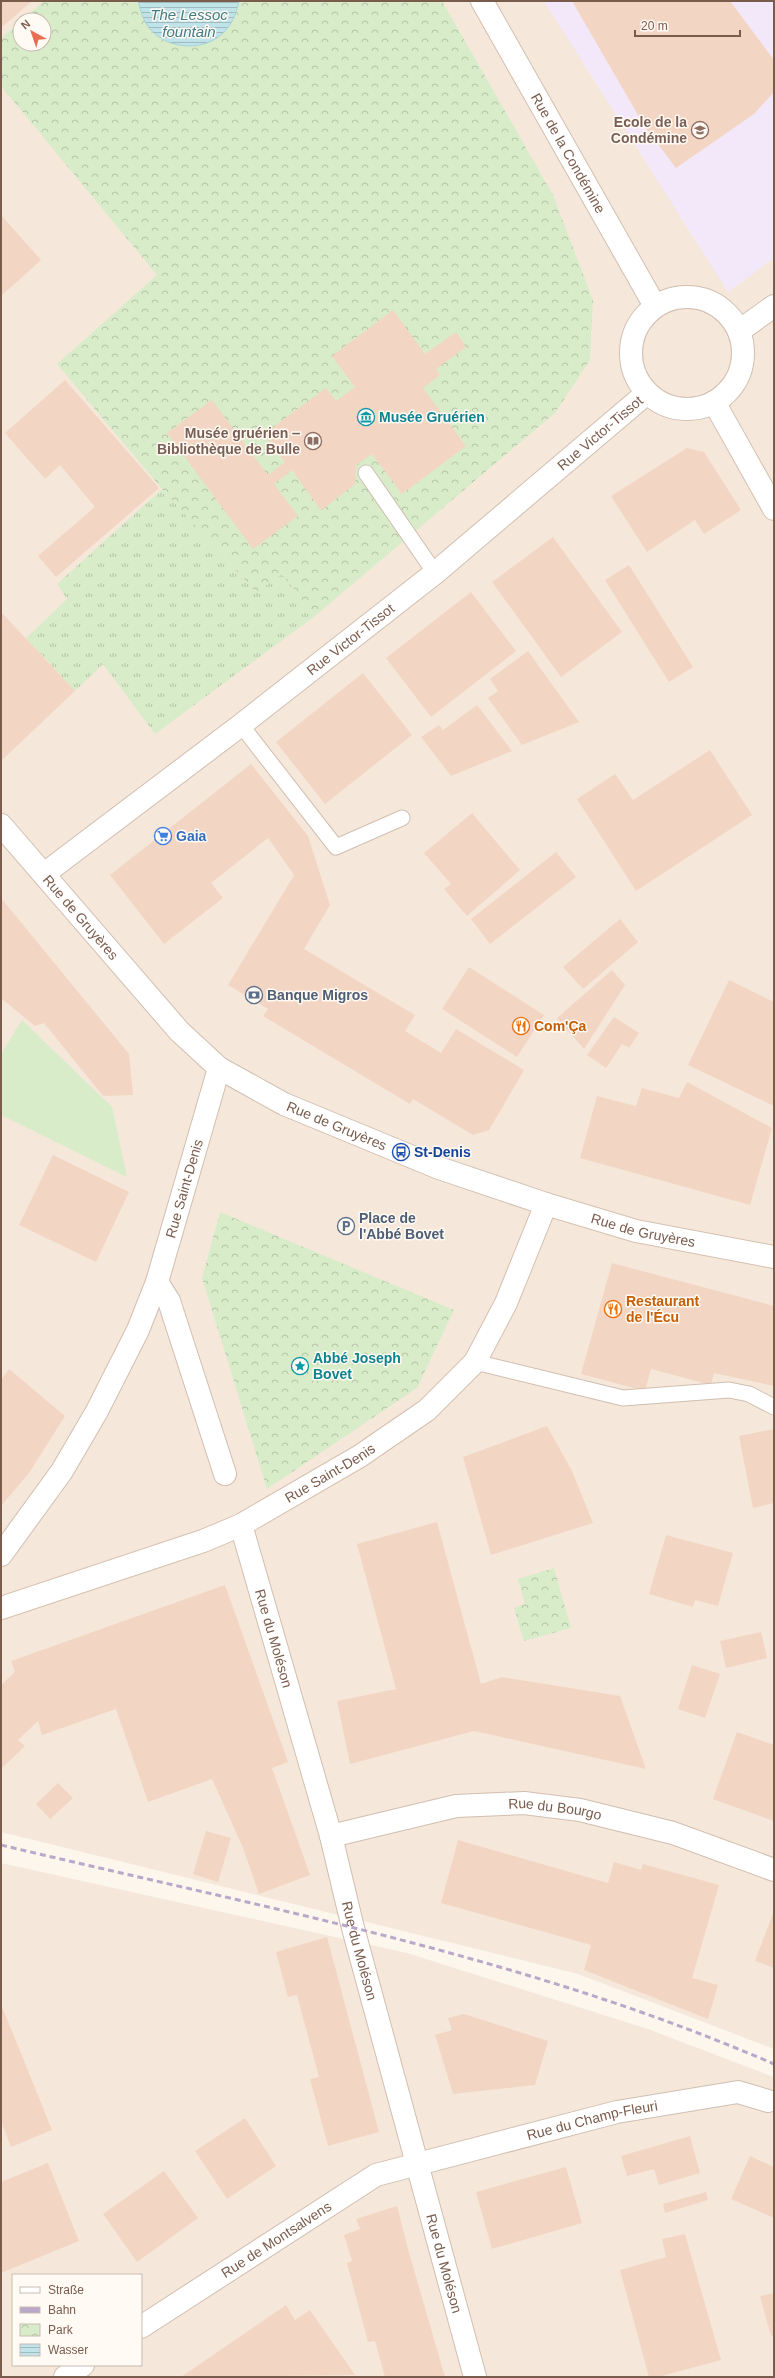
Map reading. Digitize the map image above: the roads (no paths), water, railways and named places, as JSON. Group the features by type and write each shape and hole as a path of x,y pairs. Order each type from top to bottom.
{"street":[{"name":"Rue de la Condémine","path":"482,1 655,306"},
{"path":"682,297 696,297 709,301 721,308 731,318 739,331 743,358 740,371 734,384 725,394 714,402 691,409 678,409 656,400 647,393 635,375 630,354 632,340 637,327 655,306 682,297"},
{"path":"739,331 774,306"},
{"name":"Rue Victor-Tissot","path":"44,874 241,725 435,574 647,393"},
{"path":"714,402 774,509"},
{"name":"Rue de Gruyères","path":"1,825 179,1031 219,1068 284,1104 439,1168 546,1204 636,1231 774,1257"},
{"name":"Rue Saint-Denis","path":"1,1555 62,1471 138,1330 157,1282 219,1068"},
{"name":"Rue Saint-Denis","path":"1,1608 203,1541 241,1525 360,1456 427,1410 475,1362 506,1303 546,1204"},
{"path":"157,1282 169,1301 225,1474"},
{"name":"Rue du Moléson","path":"241,1525 331,1836 355,1936 475,2377"},
{"name":"Rue du Bourgo","path":"331,1836 456,1806 524,1803 580,1810 673,1833 774,1870"},
{"name":"Rue du Champ-Fleuri","path":"417,2163 617,2112 738,2092 768,2100"},
{"name":"Rue de Montsalvens","path":"142,2326 376,2175 417,2163"},
{"path":"65,2377 82,2366"}],"lane":[{"path":"366,473 435,574"},
{"path":"241,725 336,846 402,818"},
{"path":"475,1362 623,1398 729,1390 749,1394 774,1407"}],"water":[{"name":"The Lessoc fountain","path":"138,1 239,2 232,21 224,32 207,43 187,46 166,41 150,29 141,12"}],"railway":[{"path":"1,1845 295,1913 489,1964 586,1993 681,2026 774,2064"}],"place":[{"name":"Ecole de la Condémine","path":"700,130"},
{"name":"Musée Gruérien","path":"366,417"},
{"name":"Musée gruérien ‒ Bibliothèque de Bulle","path":"313,441"},
{"name":"Gaia","path":"163,836"},
{"name":"Banque Migros","path":"254,995"},
{"name":"Com'Ça","path":"521,1026"},
{"name":"St-Denis","path":"401,1152"},
{"name":"Place de l'Abbé Bovet","path":"346,1226"},
{"name":"Restaurant de l'Écu","path":"613,1309"},
{"name":"Abbé Joseph Bovet","path":"300,1366"}]}
